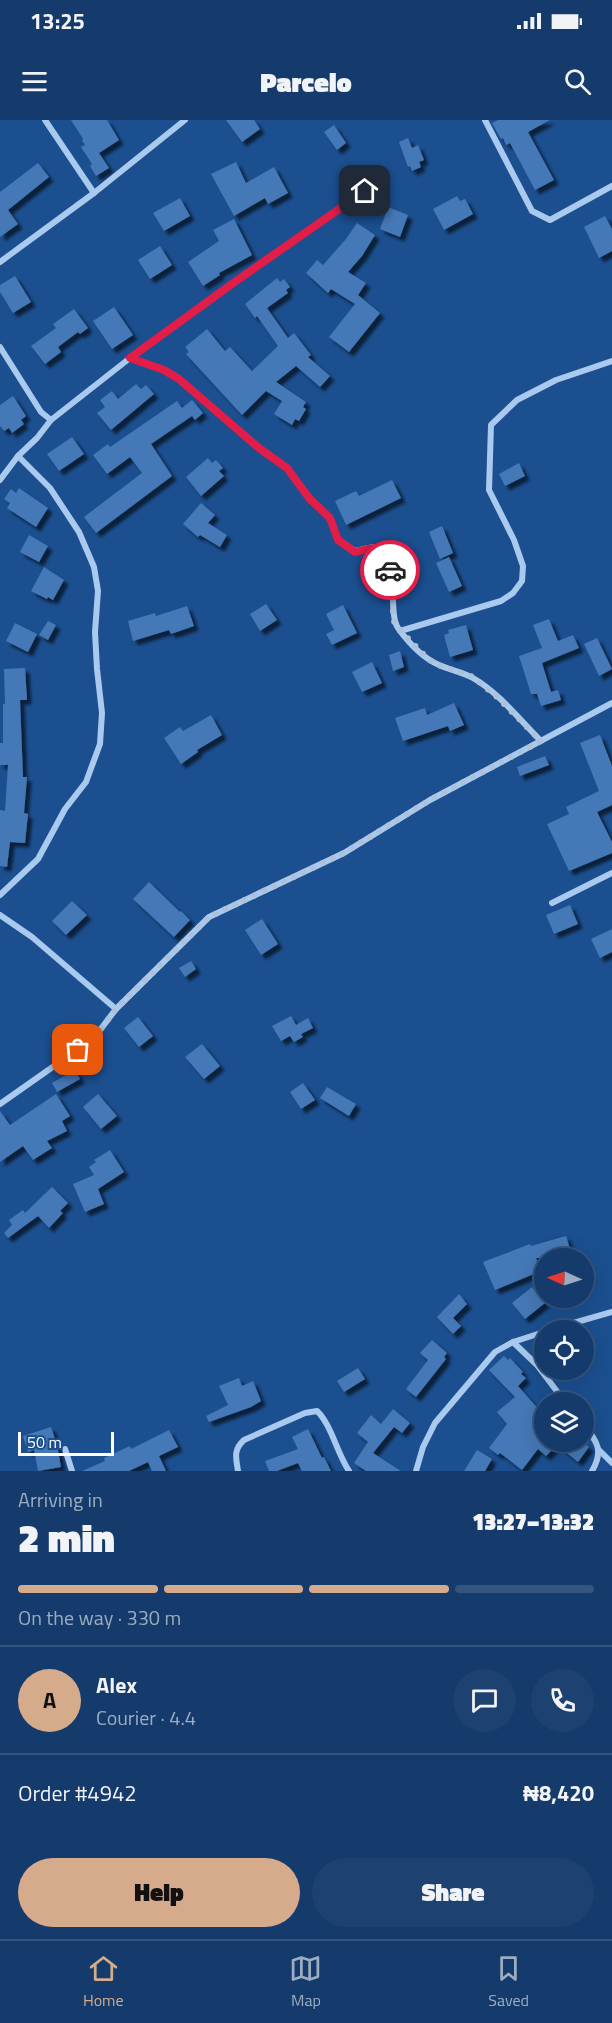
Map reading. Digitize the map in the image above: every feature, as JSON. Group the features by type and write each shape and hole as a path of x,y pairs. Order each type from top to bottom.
{"street":[{"path":"45,120 94,193"},
{"path":"0,262 94,193 185,120"},
{"path":"485,120 532,211 550,220 612,186"},
{"path":"0,480 18,456 37,438 51,420 130,358 365,191"},
{"path":"0,348 41,412 51,420"},
{"path":"130,358 164,370 179,379 259,448 287,468 309,498 330,518 338,540 345,546 355,552 375,547 382,549 387,556 393,588 393,620 400,630 428,659 438,665 473,677 496,696 541,741"},
{"path":"400,630 501,601 513,593 522,581 523,566 514,540 489,490 491,425 517,400 556,380 612,361"},
{"path":"0,895 38,859 65,809 86,782 100,744 102,714 95,632 98,591 94,567 79,532 50,488 18,456"},
{"path":"0,1104 94,1038 116,1009 209,917 344,853 430,800 612,703"},
{"path":"552,903 612,873"},
{"path":"0,915 32,937 116,1009"},
{"path":"584,1320 612,1312"},
{"path":"416,1471 423,1447 435,1424 495,1352 513,1342 534,1335"},
{"path":"513,1342 537,1365 557,1392"},
{"path":"238,1471 235,1455 238,1446 244,1440 304,1413 317,1411 325,1419 340,1458 348,1471"},
{"path":"592,1471 598,1462 599,1450 594,1440"},
{"path":"65,1449 72,1471"},
{"path":"599,1450 612,1462"}],"building":[{"path":"71,120 107,120 119,140 99,153 109,168 96,176 90,166 92,164 81,147 85,145 83,139"},
{"path":"226,120 254,120 260,129 242,142"},
{"path":"498,120 550,120 528,132 554,180 535,190 510,143 506,145 492,123"},
{"path":"334,125 346,143 337,150 324,132"},
{"path":"408,138 412,148 418,145 424,160 419,162 421,167 412,171 410,166 408,167 399,142"},
{"path":"236,162 246,183 274,167 288,193 268,204 265,198 234,216 211,174"},
{"path":"38,163 49,177 8,210 18,224 0,237 0,192"},
{"path":"457,196 460,201 465,199 473,214 444,230 433,209"},
{"path":"180,198 190,216 164,231 153,213"},
{"path":"388,207 408,215 400,237 380,229"},
{"path":"605,216 612,229 612,251 599,258 584,227"},
{"path":"234,219 252,255 219,273 220,275 203,286 188,262 219,241 213,230"},
{"path":"357,223 375,235 362,256 348,272 366,283 358,295 380,313 349,352 329,337 355,304 331,289 328,293 306,273 317,260 323,265"},
{"path":"160,246 172,265 150,279 138,260"},
{"path":"15,276 31,302 13,313 0,292 0,285"},
{"path":"277,278 280,282 284,279 290,287 286,290 288,293 267,308 288,338 294,333 311,355 308,357 330,376 320,387 296,366 276,382 306,402 303,407 306,409 299,421 295,419 292,425 274,414 282,401 266,391 242,415 186,354 189,352 185,347 207,329 225,351 230,347 252,371 278,346 257,316 255,318 245,304"},
{"path":"114,307 133,335 112,349 93,321"},
{"path":"74,309 88,328 80,334 78,332 58,347 61,352 45,364 31,346 56,328 53,324"},
{"path":"136,384 141,389 146,385 154,394 111,430 97,413 105,407 100,400 112,391 118,399"},
{"path":"13,396 26,416 21,420 24,424 12,433 9,428 4,431 0,426 0,405"},
{"path":"192,400 203,413 195,420 192,416 151,444 172,476 96,533 84,517 142,473 130,457 107,474 93,455 108,444 110,447 177,401 182,408"},
{"path":"72,437 84,454 59,471 47,454"},
{"path":"208,458 212,463 216,460 223,468 219,471 224,476 201,496 186,477"},
{"path":"519,463 525,476 505,486 499,474"},
{"path":"392,480 401,498 346,525 335,501 356,491 359,496"},
{"path":"19,488 48,508 36,527 7,508 10,503 4,499 11,489 16,493"},
{"path":"201,503 215,515 208,523 227,535 220,547 200,535 198,537 183,524"},
{"path":"442,526 453,553 440,559 429,532"},
{"path":"29,535 48,546 39,562 20,552"},
{"path":"449,557 462,586 449,592 436,563"},
{"path":"44,567 64,580 53,600 31,591"},
{"path":"266,604 277,620 260,631 250,614"},
{"path":"343,605 357,633 332,645 326,634 334,630 326,614"},
{"path":"187,606 194,626 171,634 169,630 133,641 128,621 155,613 156,616"},
{"path":"549,619 558,641 573,635 579,648 542,663 551,692 558,690 561,700 541,706 537,694 531,694 519,656 542,648 533,625"},
{"path":"48,621 56,625 48,640 39,635"},
{"path":"15,623 37,634 28,652 6,641"},
{"path":"466,625 473,650 450,657 444,635 449,633 448,630"},
{"path":"597,638 612,669 599,676 584,644"},
{"path":"400,651 404,667 393,671 389,655"},
{"path":"372,662 382,683 362,692 352,672"},
{"path":"25,668 27,700 20,700 23,777 27,777 24,813 28,814 25,843 10,842 7,867 0,866 0,810 5,811 8,765 0,765 0,743 3,743 3,704 5,704 4,669"},
{"path":"454,703 464,725 450,731 448,726 403,741 395,718 425,708 427,715"},
{"path":"211,715 222,735 197,750 198,752 181,764 164,738 180,727 183,731"},
{"path":"600,735 612,766 612,805 597,812 612,842 612,853 569,871 547,824 569,814 566,807 599,791 580,743"},
{"path":"545,756 549,765 520,776 517,767"},
{"path":"149,882 190,920 174,937 133,899"},
{"path":"72,901 87,915 66,935 52,921"},
{"path":"570,905 578,924 554,934 546,915"},
{"path":"262,919 278,944 261,955 245,930"},
{"path":"612,929 612,952 600,958 591,939"},
{"path":"191,961 196,969 185,977 179,968"},
{"path":"291,1016 296,1025 308,1018 313,1028 301,1034 303,1037 294,1042 290,1036 281,1041 272,1026"},
{"path":"138,1017 153,1036 139,1047 124,1028"},
{"path":"202,1044 220,1066 204,1079 185,1057"},
{"path":"75,1070 80,1079 57,1092 52,1083"},
{"path":"303,1083 315,1100 301,1109 290,1092"},
{"path":"327,1087 356,1104 349,1116 320,1098"},
{"path":"56,1094 70,1116 62,1121 67,1131 47,1141 52,1148 33,1160 23,1146 0,1162 0,1111 10,1125"},
{"path":"98,1094 117,1116 101,1129 83,1107"},
{"path":"110,1150 124,1172 98,1189 104,1204 85,1212 73,1184 94,1175 89,1167 96,1162 94,1160"},
{"path":"52,1187 68,1203 60,1211 63,1213 49,1228 38,1216 8,1238 4,1233 12,1225 9,1220 23,1210 25,1213"},
{"path":"566,1236 570,1248 534,1248 534,1274 495,1290 483,1262 530,1244 531,1246"},
{"path":"532,1287 534,1308 539,1308 525,1319 512,1303"},
{"path":"459,1294 467,1304 453,1318 461,1326 453,1334 437,1317"},
{"path":"432,1340 447,1353 444,1357 446,1359 416,1397 406,1389 428,1360 420,1353"},
{"path":"504,1356 508,1360 510,1358 526,1378 518,1386 534,1404 536,1452 522,1470 500,1453 498,1455 489,1448 507,1424 497,1412 515,1397 489,1370"},
{"path":"358,1368 365,1379 344,1392 337,1381"},
{"path":"239,1378 242,1386 253,1381 261,1401 251,1407 209,1422 206,1416 228,1405 219,1386"},
{"path":"393,1409 410,1423 402,1433 394,1427 373,1453 401,1471 366,1471 354,1463 368,1442 357,1433 371,1415 381,1424"},
{"path":"51,1427 61,1467 38,1471 34,1450 28,1452 23,1436"},
{"path":"308,1429 331,1471 302,1471 298,1463 277,1471 269,1471 265,1461 298,1449 292,1437"},
{"path":"169,1430 178,1447 159,1456 166,1471 152,1471 148,1462 129,1471 82,1471 105,1461 104,1458 130,1446 131,1449"},
{"path":"477,1450 492,1459 485,1471 464,1471"},
{"path":"566,1452 585,1452 578,1462"}],"way so far":[{"path":"78,1050 94,1038 116,1009 178,945 209,917 344,853 430,800 541,741 496,696 473,677 438,665 428,659 396,626 393,620 393,588 390,570"}],"route":[{"path":"365,191 130,358 164,370 179,379 259,448 287,468 309,498 330,518 338,540 355,552 375,547 382,549 387,556 390,570"}]}
